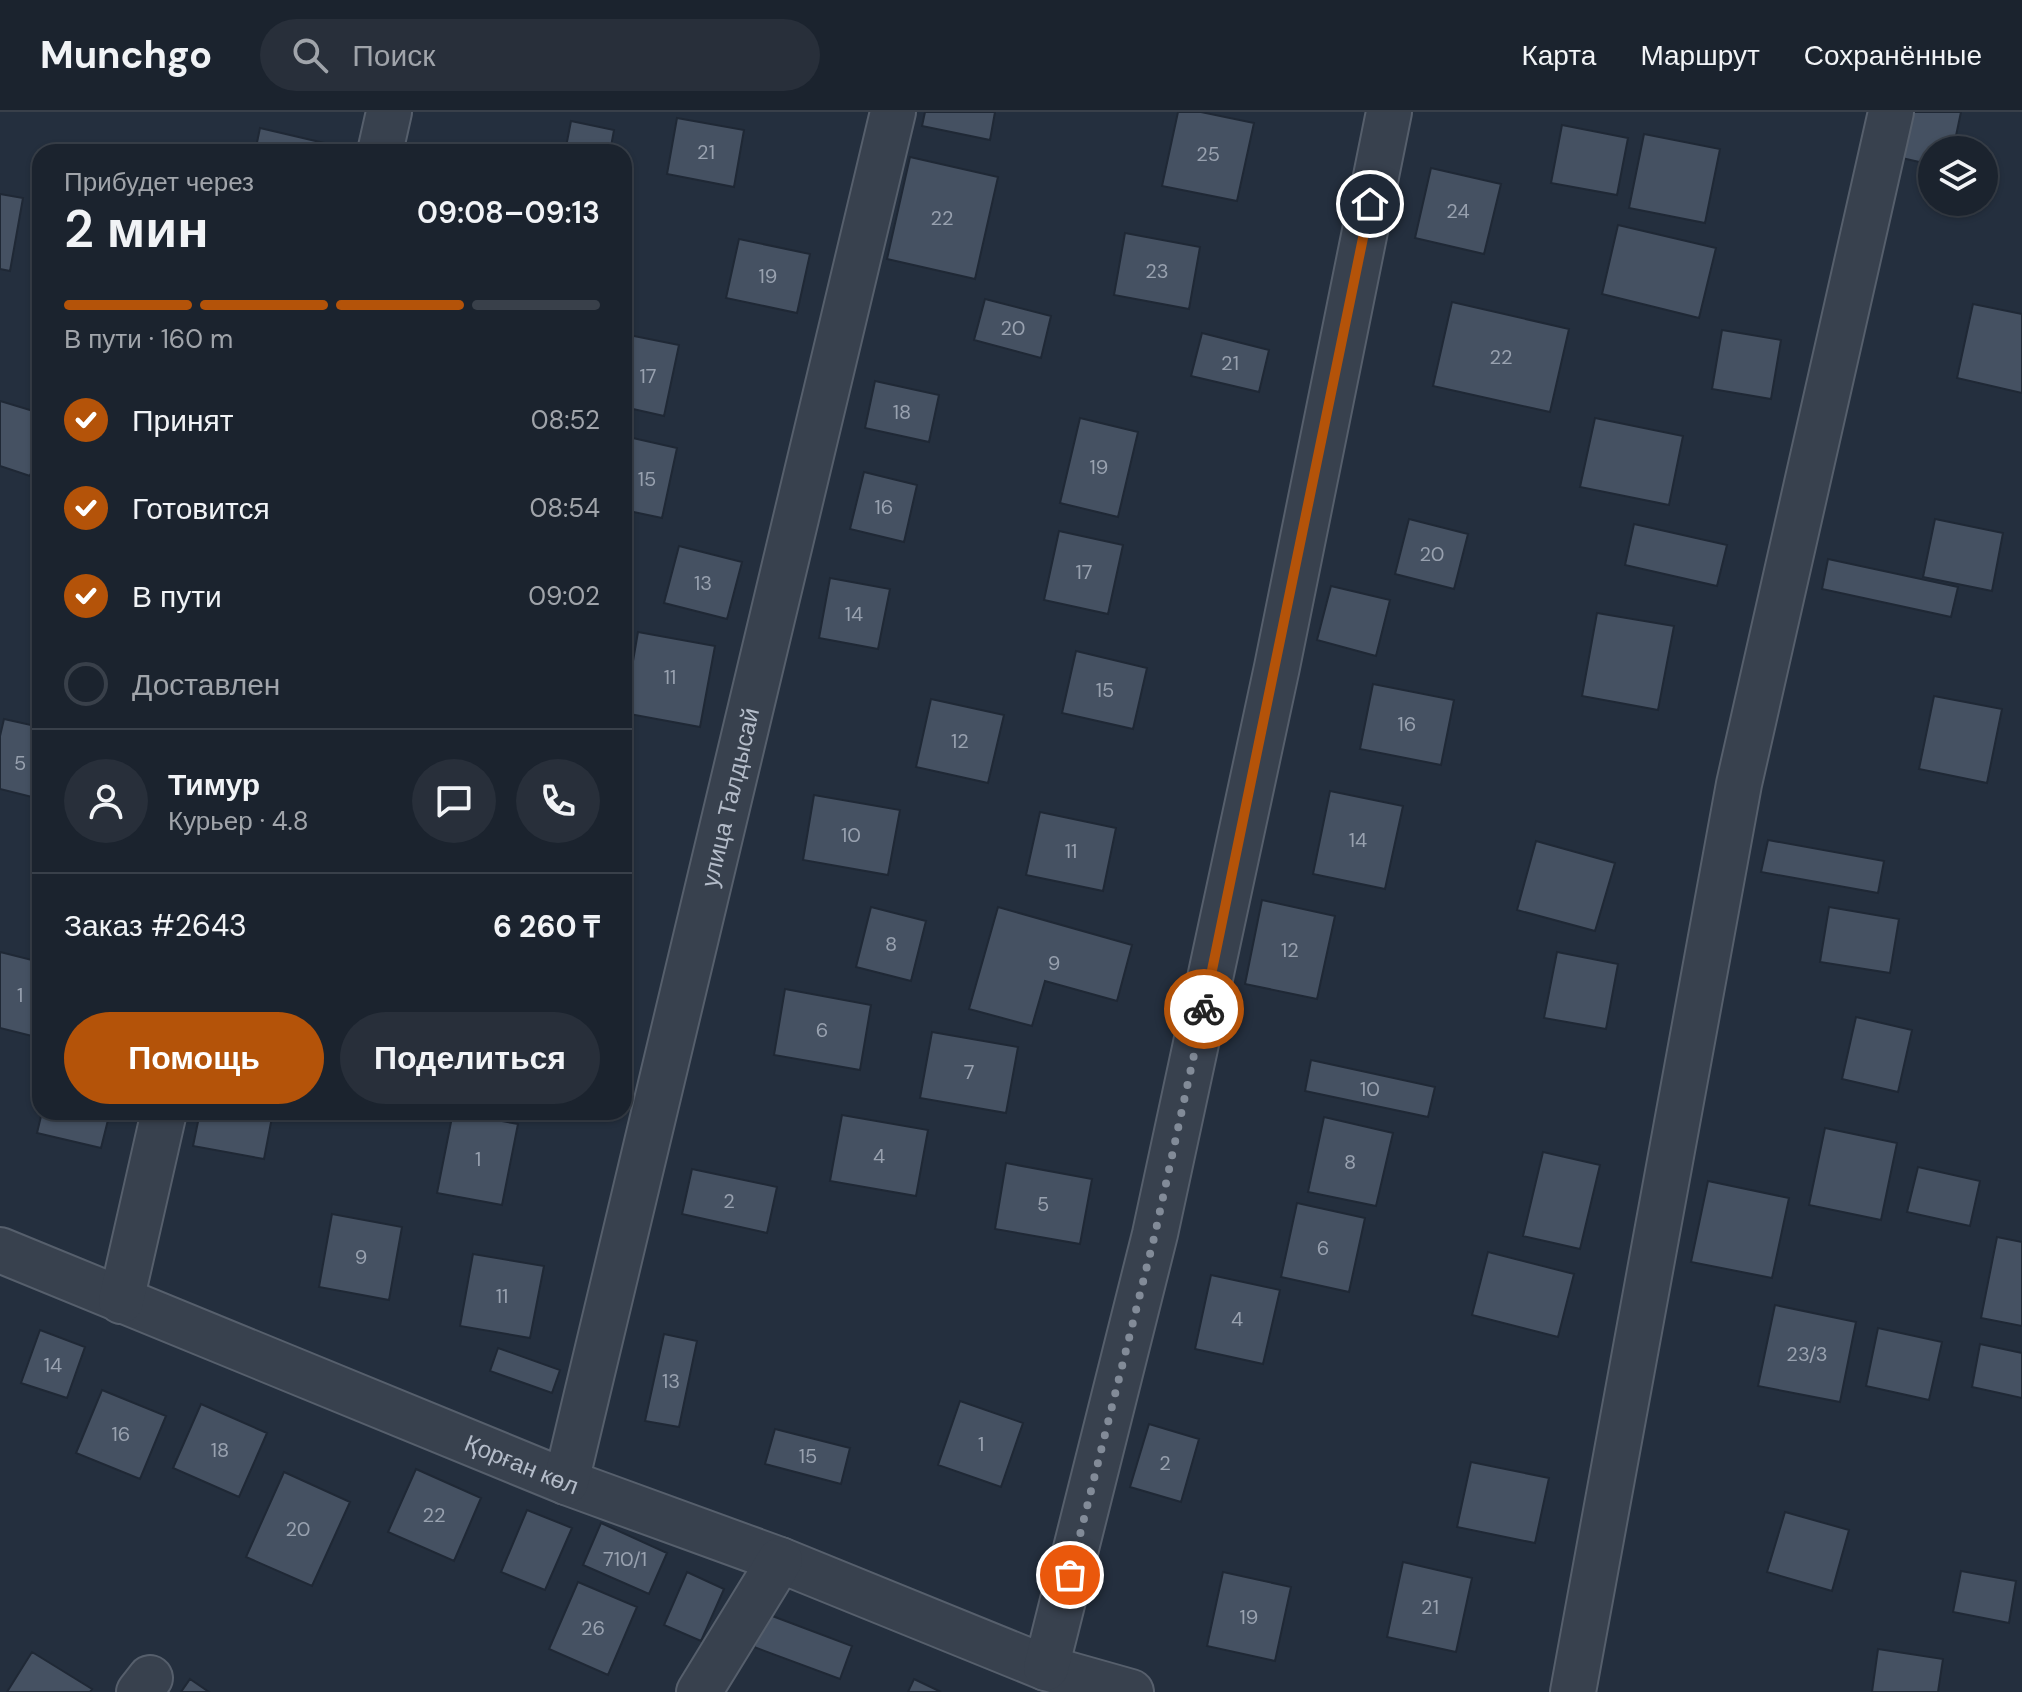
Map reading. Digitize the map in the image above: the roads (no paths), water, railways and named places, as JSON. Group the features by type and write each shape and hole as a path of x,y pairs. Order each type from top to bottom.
{"street":[{"path":"382,144 389,112"},
{"name":"улица Талдысай","path":"566,1482 893,112"},
{"path":"1046,1668 1159,1218 1280,651 1389,112"},
{"path":"1573,1692 1739,784 1891,112"},
{"path":"121,1301 162,1120"},
{"name":"Қорған көл","path":"0,1250 566,1482 780,1560 1046,1668 1131,1692"},
{"path":"699,1692 780,1560"}]}
